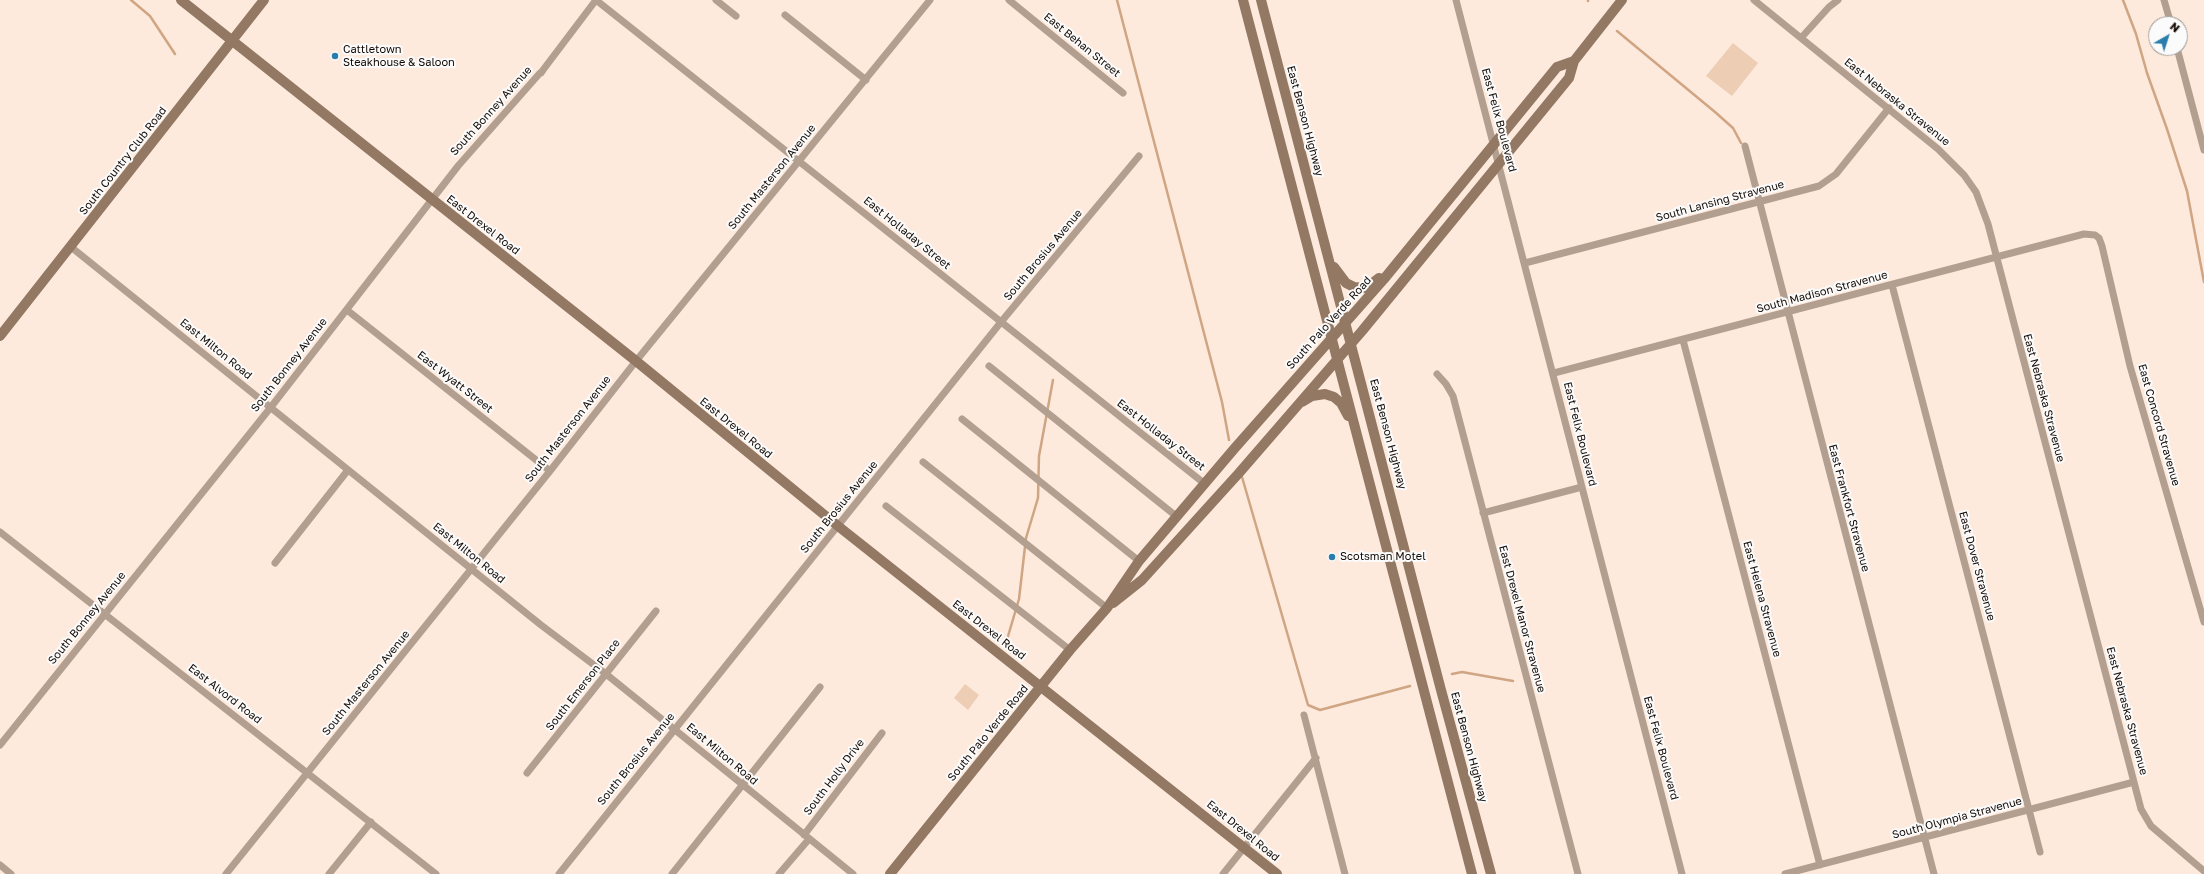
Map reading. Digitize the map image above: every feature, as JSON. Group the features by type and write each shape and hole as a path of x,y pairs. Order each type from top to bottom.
{"main road":[{"name":"East Drexel Road","path":"181,0 636,361 838,526 1042,686 1277,874"},
{"name":"South Country Club Road","path":"0,336 264,0"},
{"path":"1243,0 1472,874"},
{"name":"East Benson Highway","path":"1261,0 1441,690 1492,874"},
{"name":"South Palo Verde Road","path":"1107,608 1142,580 1239,473 1351,342 1500,164 1569,78 1574,61 1622,0"},
{"path":"1249,25 1266,18"},
{"name":"South Palo Verde Road","path":"890,874 1070,650 1107,608 1139,561 1176,516 1331,339 1346,324 1495,145 1557,67 1574,61"},
{"path":"1328,258 1339,276 1354,287 1366,288 1392,269"},
{"path":"1297,405 1312,396 1325,394 1334,397 1341,403 1357,437"}],"street":[{"name":"East Holladay Street","path":"596,0 1205,484"},
{"name":"South Bonney Avenue","path":"0,745 347,310 458,166 541,73 596,0"},
{"path":"716,0 736,16"},
{"name":"South Masterson Avenue","path":"230,873 308,772 550,471 636,361 930,0"},
{"name":"East Behan Street","path":"1009,0 1123,92"},
{"name":"East Felix Boulevard","path":"1456,0 1500,164 1682,874"},
{"name":"East Nebraska Stravenue","path":"1754,0 1938,149 1970,183 1985,213 2141,809 2147,821 2157,832 2204,871"},
{"path":"1801,38 1829,6 1838,0"},
{"path":"2164,0 2169,16"},
{"path":"785,15 866,80"},
{"path":"2179,56 2204,150"},
{"name":"South Lansing Stravenue","path":"1525,263 1819,186 1836,174 1889,108"},
{"name":"East Frankfort Stravenue","path":"1745,146 1758,203 1934,874"},
{"name":"South Brosius Avenue","path":"558,874 1001,322 1139,156"},
{"name":"South Madison Stravenue","path":"1554,373 2084,234 2095,235"},
{"name":"East Concord Stravenue","path":"2095,235 2099,238 2102,246 2130,366 2204,622"},
{"name":"East Milton Road","path":"71,247 541,625 606,674 853,874"},
{"name":"East Dover Stravenue","path":"1892,285 2040,852"},
{"name":"East Wyatt Street","path":"347,310 550,471"},
{"name":"East Helena Stravenue","path":"1683,340 1820,865"},
{"path":"988,366 1176,516"},
{"name":"East Drexel Manor Stravenue","path":"1437,374 1446,384 1453,396 1578,874"},
{"path":"962,419 1139,561"},
{"path":"923,462 1107,608"},
{"path":"276,563 348,470"},
{"path":"1483,513 1582,487"},
{"path":"886,506 1070,650"},
{"name":"East Alvord Road","path":"0,532 308,772 434,873"},
{"name":"South Emerson Place","path":"527,773 656,611"},
{"path":"672,874 820,687"},
{"path":"1304,716 1345,874"},
{"name":"South Holly Drive","path":"779,874 882,733"},
{"path":"1223,874 1316,758"},
{"name":"South Olympia Stravenue","path":"1785,874 2134,782"},
{"path":"329,874 371,822"},
{"path":"0,865 11,874"}],"shaded area":[{"path":"1733,43 1758,63 1732,96 1706,76"},
{"path":"965,684 979,695 968,710 954,698"}],"waterway":[{"path":"131,0 150,16 175,54"},
{"path":"1117,0 1222,402 1229,440"},
{"path":"2123,0 2136,34 2147,73 2187,191 2204,282"},
{"path":"1617,31 1733,128 1741,143"},
{"path":"1006,643 1019,599 1026,538 1038,498 1039,456 1053,380"},
{"path":"1242,477 1308,705 1320,710 1410,686"},
{"path":"1452,674 1462,672 1513,681"}],"place":[{"name":"Cattletown Steakhouse & Saloon","path":"335,56"},
{"name":"Scotsman Motel","path":"1332,557"}]}
